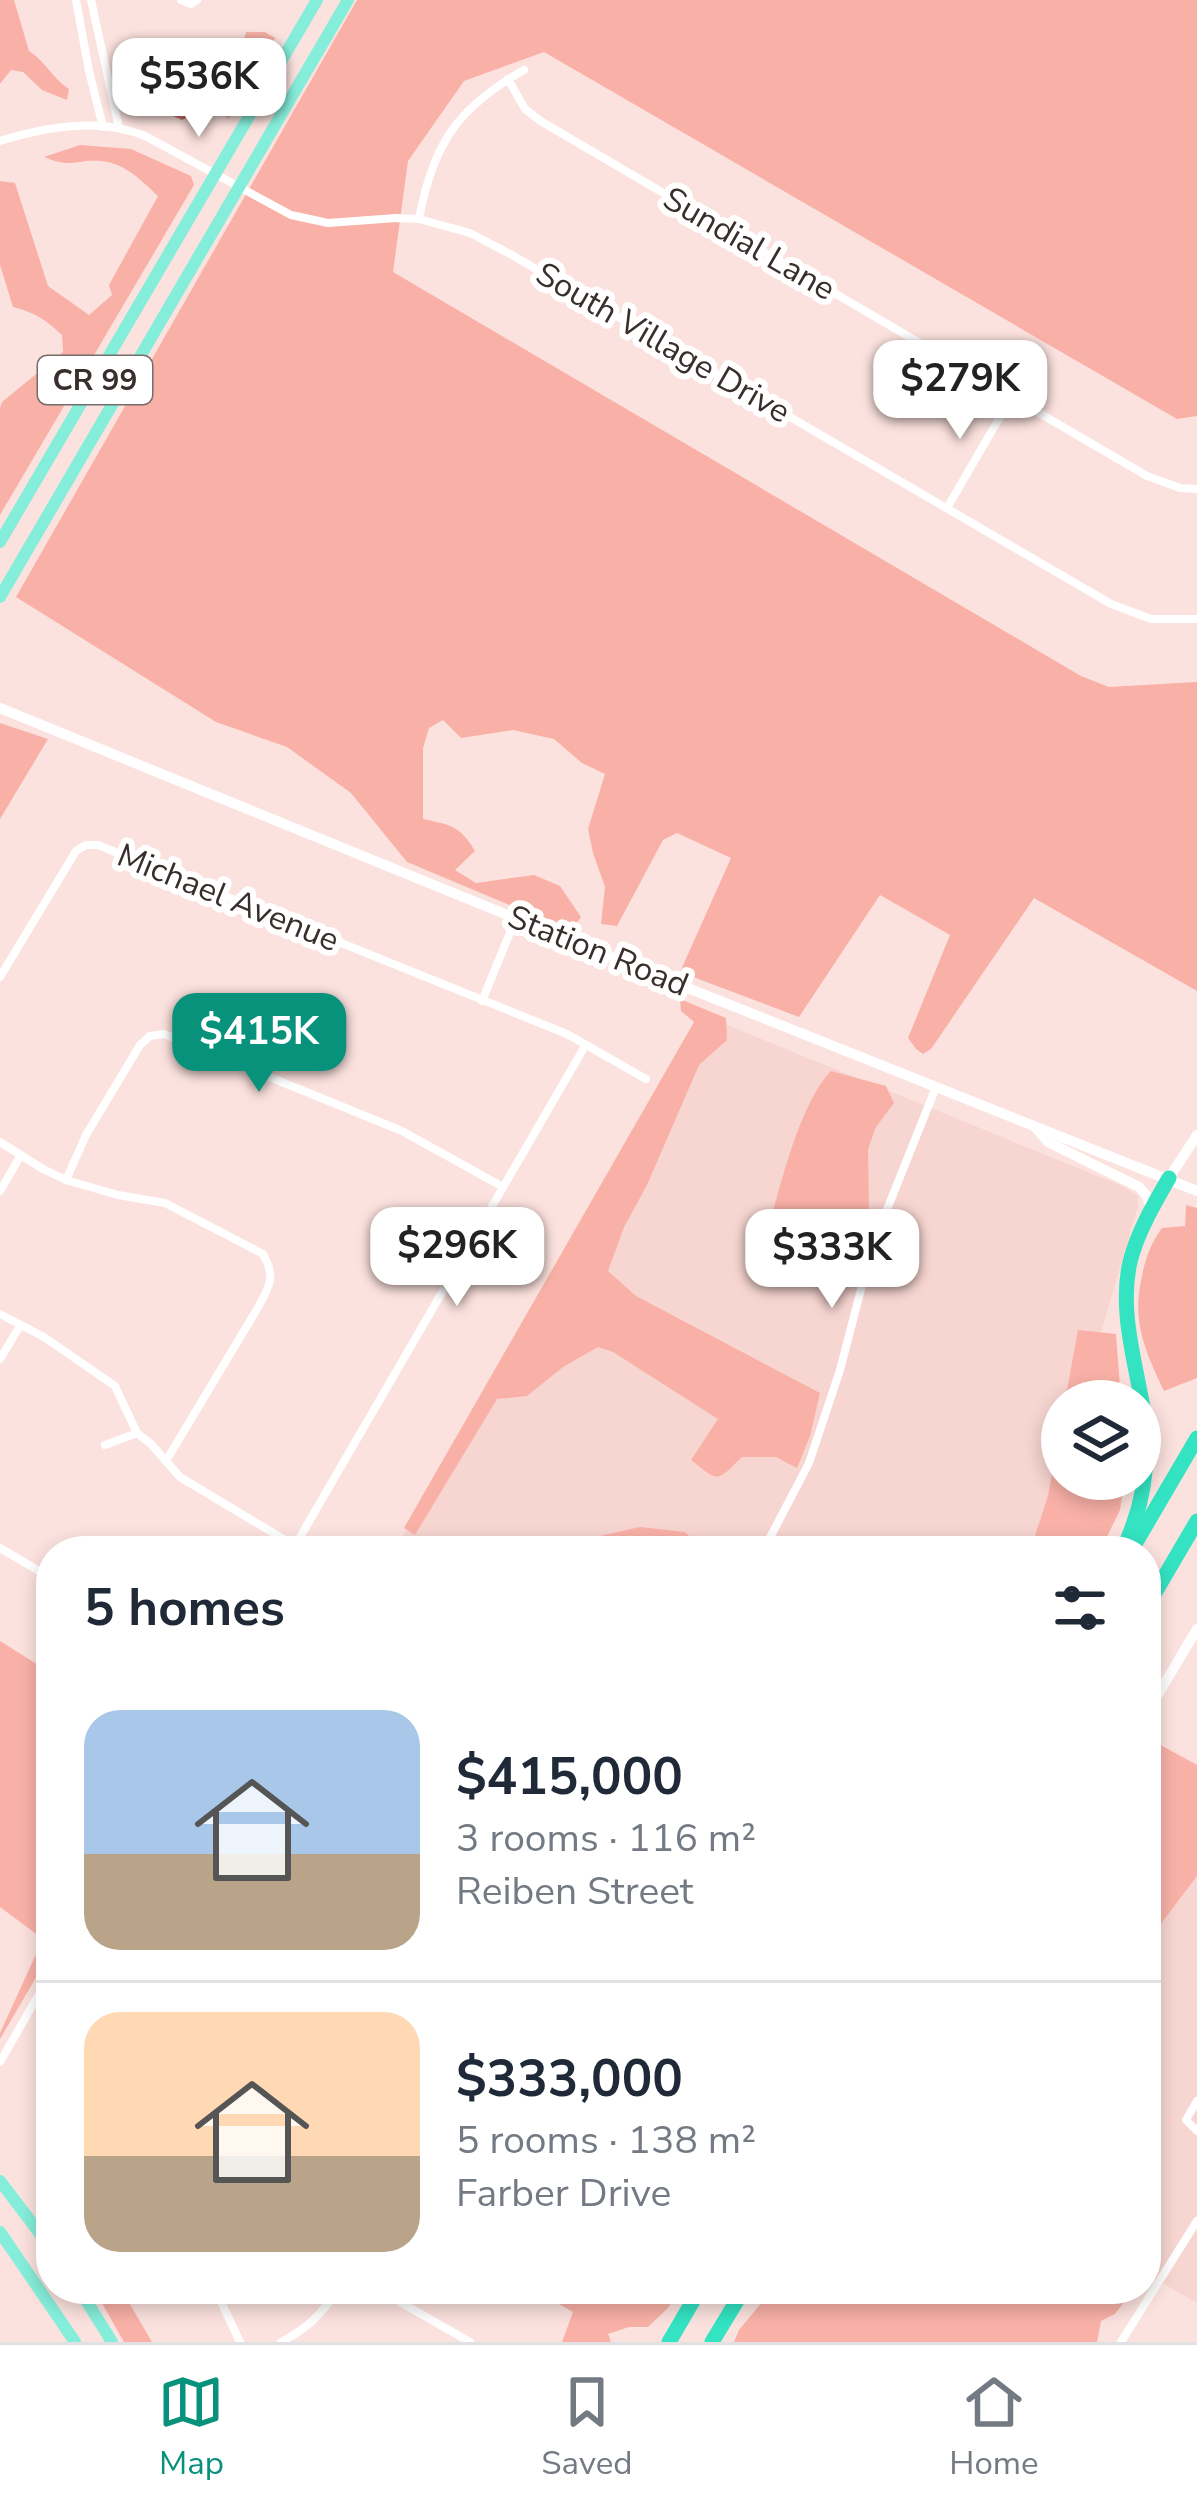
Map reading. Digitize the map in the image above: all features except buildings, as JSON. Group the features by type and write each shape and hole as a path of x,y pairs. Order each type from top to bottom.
{"highway":[{"path":"1128,1536 1142,1500 1147,1456 1129,1328 1128,1280 1134,1249 1168,1178"},
{"path":"1140,1536 1197,1438"},
{"path":"1161,1583 1197,1522"},
{"path":"669,2342 691,2304"},
{"path":"712,2342 735,2304"}],"main road":[{"name":"CR 99","path":"0,542 317,0"},
{"name":"CR 99","path":"0,597 348,0"},
{"name":"Station Road","path":"0,708 1197,1191"},
{"path":"1033,1124 1048,1142 1139,1187 1152,1210"},
{"path":"1168,1178 1197,1135"},
{"path":"1161,1690 1197,1629"},
{"path":"0,2169 23,2198 36,2225"},
{"path":"0,2180 36,2227"},
{"path":"0,2232 36,2282"},
{"path":"0,2244 32,2276"},
{"path":"50,2304 75,2342"},
{"path":"88,2304 112,2342"}],"street":[{"path":"76,0 104,127"},
{"path":"91,0 119,128"},
{"path":"181,0 191,4 197,0"},
{"path":"419,220 428,175 441,143 474,103 524,70"},
{"name":"Sundial Lane","path":"508,79 525,109 542,122 1147,476 1197,489"},
{"name":"South Village Drive","path":"0,141 51,128 119,128 147,137 278,210 307,220 396,218 454,227 495,245 1123,610 1151,619 1197,619"},
{"path":"947,508 1011,398"},
{"name":"Michael Avenue","path":"0,977 3,965 76,851 86,844 98,845 567,1034 646,1079"},
{"path":"482,1001 516,918"},
{"path":"66,1180 86,1135 140,1045 149,1036 164,1034 402,1131 503,1187"},
{"path":"300,1536 585,1046"},
{"path":"771,1536 809,1463 872,1246 936,1086"},
{"path":"0,1142 66,1180 165,1203 263,1254 271,1280 260,1304 166,1461"},
{"path":"0,1191 21,1155"},
{"path":"0,1314 44,1337 115,1387 137,1433 180,1477 274,1536"},
{"path":"0,1359 20,1326"},
{"path":"105,1445 137,1433"},
{"path":"0,1548 36,1569"},
{"path":"0,2062 36,1999"},
{"path":"1197,2101 1186,2120 1197,2132"},
{"path":"1161,2279 1197,2221"},
{"path":"222,2304 240,2342"},
{"path":"280,2342 303,2331 327,2304"},
{"path":"403,2304 470,2342"},
{"path":"1139,2342 1124,2338 1145,2304"}],"shaded area":[{"path":"0,0 14,0 29,51 69,89 67,100 42,90 23,72 11,70 0,84"},
{"path":"357,0 1197,0 1197,416 1177,419 544,52 464,81 408,161 393,272 1081,676 1109,687 1197,682 1197,991 1034,898 931,1049 923,1054 908,1038 950,935 880,895 799,1017 680,972 731,858 677,833 663,840 617,926 601,924 605,887 588,829 605,774 582,763 554,739 513,730 461,738 443,720 429,728 423,748 423,819 447,825 464,836 475,851 455,870 476,883 534,875 560,886 581,917 571,931 407,862 351,793 287,747 216,722 16,597"},
{"path":"246,32 265,32 275,38 228,119 214,104 238,62"},
{"path":"130,56 158,62 203,82 207,91 197,113 182,120 131,97"},
{"path":"80,145 131,149 191,176 194,185 0,515 2,402 63,352 62,335 34,314 13,307 0,265 0,181 15,183 48,286 89,315 112,295 109,285 158,196 118,165 44,157"},
{"path":"0,723 48,739 0,819"},
{"path":"680,999 726,1018 727,1040 699,1065 608,1271 636,1296 820,1393 797,1468 776,1457 742,1457 722,1475 708,1473 691,1460 718,1419 598,1347 527,1396 497,1399 415,1535 404,1528 694,1022 681,1011"},
{"path":"705,1016 1138,1196 1087,1380 1041,1380 1041,1500 1053,1500 1042,1536 403,1536"},
{"path":"831,1071 886,1086 894,1103 876,1127 868,1149 869,1210 845,1254 769,1226 801,1123"},
{"path":"1186,1205 1197,1208 1197,1378 1164,1391 1142,1338 1139,1296 1144,1266 1162,1228 1185,1226"},
{"path":"1078,1330 1116,1334 1119,1380 1069,1380"},
{"path":"1047,1500 1122,1500 1107,1536 1035,1536"},
{"path":"640,1527 689,1536 600,1536"},
{"path":"0,1641 36,1664 36,1934 0,1907"},
{"path":"1161,1745 1197,1765 1197,1876 1161,1923"},
{"path":"1197,1862 1197,2303 1161,2283 1161,1909"},
{"path":"36,1954 36,1978 0,2039"},
{"path":"102,2304 130,2304 152,2342 124,2342"},
{"path":"559,2304 670,2304 648,2327 608,2334 611,2342 562,2342 573,2312"},
{"path":"761,2304 1123,2304 1101,2321 1097,2342 734,2342"}]}
